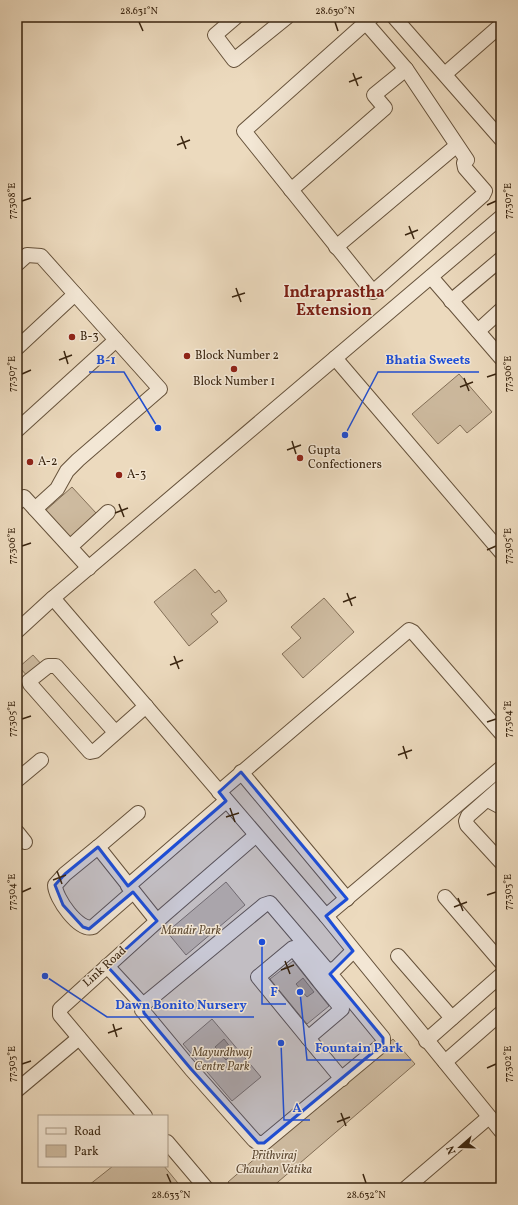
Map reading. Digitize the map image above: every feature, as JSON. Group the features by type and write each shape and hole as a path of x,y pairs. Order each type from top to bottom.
{"street":[{"path":"236,17 215,36 234,60 287,17"},
{"path":"394,17 501,140"},
{"path":"369,20 406,69 456,146 467,160 464,163 465,168 485,191 483,195 373,292 244,131 369,20"},
{"path":"445,74 501,25"},
{"path":"291,190 385,108 374,95 406,69"},
{"path":"336,246 456,146"},
{"path":"17,631 53,598 501,217"},
{"path":"17,264 27,255 41,256 160,389 66,471 57,489 35,509"},
{"path":"451,301 501,259"},
{"path":"430,277 501,358"},
{"path":"17,348 75,294"},
{"path":"478,331 501,310"},
{"path":"17,430 116,340"},
{"path":"336,358 501,552"},
{"path":"17,503 24,497 89,568"},
{"path":"70,547 108,512"},
{"path":"53,598 255,836 326,916 426,1041 501,1131"},
{"path":"138,813 55,884 67,910 83,927 89,929 93,927 222,796 241,772 409,630 413,632 501,733"},
{"path":"115,732 56,666 48,666 29,681 86,751 90,752 95,751 146,706"},
{"path":"17,780 41,760"},
{"path":"326,916 501,768"},
{"path":"241,772 347,898"},
{"path":"501,787 468,816 466,821 467,825 501,862"},
{"path":"488,800 501,807"},
{"name":"Link Road","path":"144,1115 79,1038 60,1014 60,1009 157,921 255,836"},
{"path":"98,847 157,921"},
{"path":"445,897 501,962"},
{"path":"143,1005 264,905 270,903 324,976 342,1009 308,1038"},
{"path":"107,966 143,1005 144,1013 258,1143 264,1143 342,1079 384,1044 385,1041 324,976 293,948 258,977 342,1079"},
{"path":"324,976 336,968 353,951"},
{"path":"398,956 452,1018"},
{"path":"426,1041 501,975"},
{"path":"445,1062 501,1013"},
{"path":"17,1090 79,1038"},
{"path":"406,1188 489,1117"},
{"path":"168,1143 206,1188"}],"highlighted area":[{"path":"241,772 347,899 326,916 353,951 330,974 383,1038 383,1044 264,1143 258,1143 191,1069 144,1013 142,1004 107,966 157,921 133,892 89,929 83,927 63,905 55,885 65,874 98,847 128,886 226,801 219,792"}],"green space":[{"path":"459,374 492,412 467,433 460,425 438,444 412,414"},
{"path":"72,487 96,513 68,539 44,512"},
{"path":"195,569 215,593 219,590 227,601 211,614 218,622 189,646 154,602"},
{"path":"324,598 354,632 303,678 282,654 301,638 291,627"},
{"path":"33,655 43,666 30,679 19,667"},
{"name":"Mandir Park","path":"226,882 245,905 186,955 167,932"},
{"path":"293,961 329,1006 307,1024 270,979"},
{"name":"Mayurdhwaj Centre Park","path":"212,1019 261,1077 232,1101 183,1044"},
{"name":"Prithviraj Chauhan Vatika","path":"393,1039 415,1064 271,1188 233,1188 228,1182"},
{"path":"112,1167 165,1167 182,1188 91,1188 89,1185"}],"shaded area":[{"path":"303,978 314,992 307,997 296,984"},
{"path":"224,1039 234,1052 226,1060 215,1047"}],"place":[{"name":"B-3","path":"72,337"},
{"name":"Block Number 2","path":"187,356"},
{"name":"Block Number 1","path":"234,369"},
{"name":"B-1","path":"158,428"},
{"name":"Bhatia Sweets","path":"345,435"},
{"name":"Gupta Confectioners","path":"300,458"},
{"name":"A-2","path":"30,462"},
{"name":"A-3","path":"119,475"},
{"name":"F","path":"262,942"},
{"name":"Dawn Bonito Nursery","path":"45,976"},
{"name":"Fountain Park","path":"300,992"},
{"name":"A","path":"281,1043"}],"district":[{"name":"Indraprastha Extension","path":"334,302"}]}
